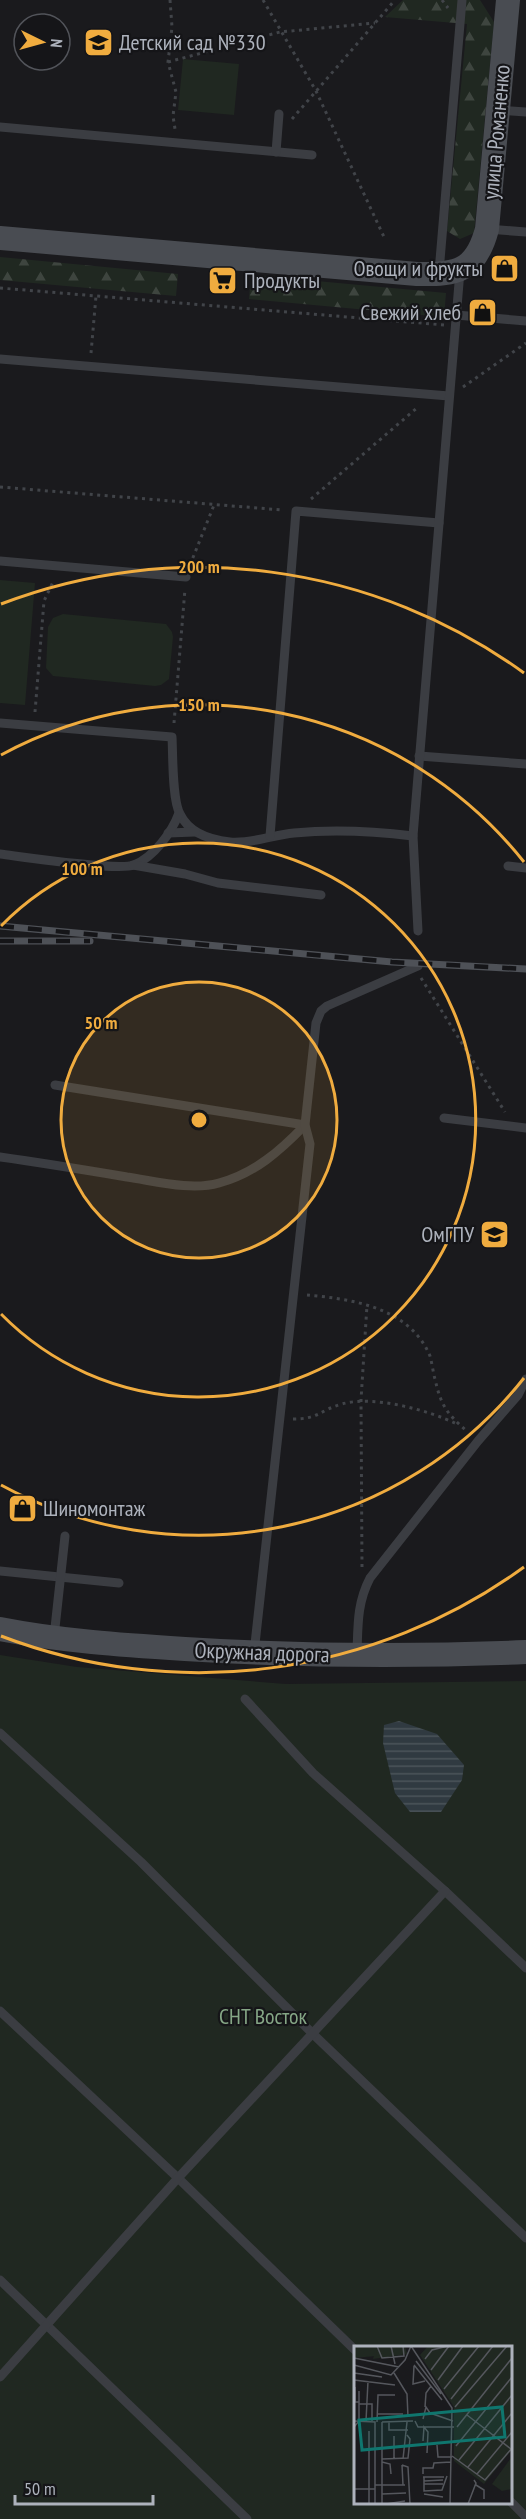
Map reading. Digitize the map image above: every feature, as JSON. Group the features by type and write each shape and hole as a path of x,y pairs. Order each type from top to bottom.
{"main road":[{"name":"улица Романенко","path":"457,269 483,245 487,229 508,0"},
{"path":"0,238 457,269"},
{"name":"Окружная дорога","path":"0,1629 110,1644 254,1653 357,1655 526,1652"}],"lane":[{"path":"418,931 413,836 456,315 462,0"},
{"path":"498,110 526,112"},
{"path":"276,152 279,114"},
{"path":"0,127 312,155"},
{"path":"487,229 526,232"},
{"path":"456,315 526,321"},
{"path":"0,359 449,396"},
{"path":"270,836 296,511 439,523"},
{"path":"0,561 186,577"},
{"path":"0,723 172,737 179,813 168,833 150,854 133,865"},
{"path":"419,756 526,764"},
{"path":"179,813 195,832"},
{"path":"168,833 195,832 237,842 270,836 361,830 413,836"},
{"path":"0,854 104,865 133,865 185,874 218,883 321,895"},
{"path":"508,866 526,868"},
{"path":"254,1653 310,1144 305,1125 316,1023 321,1011 327,1006 418,966"},
{"path":"55,1085 305,1125"},
{"path":"444,1118 526,1128"},
{"path":"0,1157 148,1180 189,1185 217,1184 242,1175 266,1162 305,1125"},
{"path":"357,1655 358,1609 370,1578 478,1441 518,1395 526,1379"},
{"path":"54,1637 65,1536"},
{"path":"0,1571 119,1583"},
{"path":"245,1699 314,1773 445,1891 526,1968"},
{"path":"0,1733 141,1862 313,2034 526,2238"},
{"path":"0,2377 178,2178 445,1891"},
{"path":"0,2011 178,2178 354,2349"},
{"path":"0,2280 247,2519"},
{"path":"511,2502 526,2517"}],"path":[{"path":"171,0 172,27 168,62 176,92 173,116 178,143"},
{"path":"262,0 316,91 384,237"},
{"path":"277,136 395,0"},
{"path":"168,62 280,32 375,23"},
{"path":"0,288 455,326"},
{"path":"90,366 96,296"},
{"path":"449,396 526,343"},
{"path":"0,487 296,511 432,395"},
{"path":"172,737 186,577 214,504"},
{"path":"34,725 44,601 60,566"},
{"path":"418,966 423,984 514,1126"},
{"path":"323,1297 367,1305 392,1314 412,1329 430,1356 439,1399 448,1415 478,1441"},
{"path":"362,1594 362,1400 367,1305"},
{"path":"311,1419 340,1405 362,1400 423,1412 462,1427"}],"green space":[{"path":"403,0 480,0 494,22 474,233 460,239 447,231 467,24 385,17"},
{"path":"183,59 239,64 234,115 178,110"},
{"path":"0,257 178,274 176,296 0,280"},
{"path":"251,275 446,293 444,317 249,299"},
{"path":"0,580 35,583 25,705 0,703"},
{"path":"63,614 166,624 173,637 169,679 155,686 53,676 46,668 48,627 53,618"},
{"name":"СНТ Восток","path":"0,1655 77,1667 286,1684 526,1681 526,2519 0,2519"}],"shaded area":[{"path":"399,1721 437,1734 464,1765 462,1780 441,1812 410,1812 395,1793 383,1743 384,1725"}],"railway":[{"path":"0,926 392,962 526,969"},
{"path":"0,941 90,941"}],"place":[{"name":"Детский сад №330","path":"98,42"},
{"name":"Овощи и фрукты","path":"504,268"},
{"name":"Продукты","path":"223,280"},
{"name":"Свежий хлеб","path":"482,312"},
{"name":"ОмГПУ","path":"495,1234"},
{"name":"Шиномонтаж","path":"22,1508"}]}
